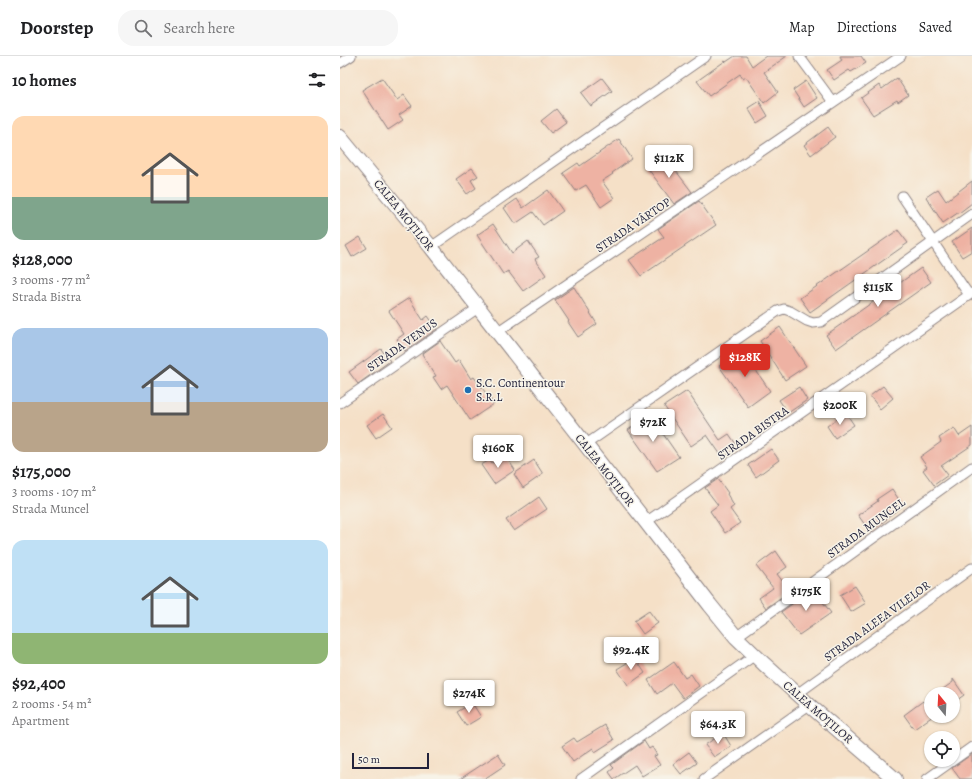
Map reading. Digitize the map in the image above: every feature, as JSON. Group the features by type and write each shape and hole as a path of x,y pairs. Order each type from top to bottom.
{"main road":[{"name":"CALEA MOȚILOR","path":"340,137 431,247 736,637 808,705 895,779"}],"street":[{"path":"340,63 351,56"},
{"path":"431,247 706,56"},
{"path":"799,56 833,102"},
{"name":"STRADA VÂRTOP","path":"497,332 901,56"},
{"path":"902,196 971,294"},
{"path":"585,445 778,311 784,309 807,321 813,323 821,322 972,214"},
{"name":"STRADA BISTRA","path":"646,522 971,294"},
{"name":"STRADA VENUS","path":"340,403 478,308"},
{"name":"STRADA MUNCEL","path":"736,637 972,467"},
{"name":"STRADA ALEEA VILELOR","path":"797,694 972,568"},
{"path":"581,779 755,655"},
{"path":"704,779 808,705"},
{"path":"927,779 972,747"}],"building":[{"path":"735,56 746,56 752,66 766,56 787,56 764,72 778,92 764,103 746,77 743,79 740,74 709,96 697,81 725,61 726,62"},
{"path":"840,56 861,56 866,63 851,72 849,70 834,80 827,70 842,60"},
{"path":"382,78 397,100 404,95 412,106 399,115 403,120 388,130 362,90"},
{"path":"602,78 612,91 591,106 581,93"},
{"path":"897,78 908,95 873,115 861,98 879,85 882,89"},
{"path":"806,81 817,98 804,107 793,90"},
{"path":"759,101 768,116 757,123 748,108"},
{"path":"556,109 566,122 551,133 541,121"},
{"path":"828,127 835,137 811,155 804,145"},
{"path":"619,139 632,159 602,181 614,198 601,207 586,185 576,191 563,173 578,163 580,166"},
{"path":"663,154 692,192 674,204 646,166"},
{"path":"472,168 478,176 471,180 476,188 467,194 456,179"},
{"path":"972,181 972,203 943,223 926,197 938,189 946,201"},
{"path":"548,190 563,211 543,225 533,212 515,224 504,208 517,199 523,208"},
{"path":"699,201 716,225 641,276 629,260 664,237 658,229"},
{"path":"493,224 512,253 528,241 539,257 535,259 546,275 523,291 508,271 503,274 477,235"},
{"path":"972,228 972,251 962,257 952,242"},
{"path":"898,230 908,243 810,312 800,298"},
{"path":"360,237 367,248 352,257 346,246"},
{"path":"921,268 931,282 836,349 826,335"},
{"path":"574,287 597,324 578,337 555,300"},
{"path":"409,298 423,320 428,316 437,329 405,351 397,339 404,334 389,311"},
{"path":"780,327 806,366 785,380 760,341"},
{"path":"440,341 455,363 459,360 471,379 474,377 494,404 470,420 447,385 441,389 433,377 436,376 422,354"},
{"path":"381,349 390,361 358,384 349,372"},
{"path":"742,350 770,391 748,407 719,366"},
{"path":"883,386 893,398 880,409 870,396"},
{"path":"799,387 807,400 788,413 779,400"},
{"path":"687,391 720,440 729,434 738,447 723,458 707,435 691,446 664,406"},
{"path":"846,413 854,425 835,438 827,426"},
{"path":"383,414 392,427 376,438 367,425"},
{"path":"650,415 679,457 657,471 628,430"},
{"path":"972,427 972,445 941,466 948,475 934,485 923,470 927,467 920,457 941,442 939,438 954,428 959,436"},
{"path":"771,449 779,460 756,477 748,465"},
{"path":"505,455 515,470 494,484 481,465 490,460 492,463"},
{"path":"534,460 543,474 523,488 514,474"},
{"path":"718,479 728,493 727,494 734,506 730,509 740,523 725,533 710,511 718,505 705,488"},
{"path":"892,489 903,506 870,532 858,515"},
{"path":"539,497 547,509 514,531 506,520"},
{"path":"776,551 787,567 777,574 790,591 766,608 759,598 773,588 756,566"},
{"path":"855,586 866,603 851,612 840,595"},
{"path":"813,589 831,613 799,635 781,612"},
{"path":"649,611 658,623 643,634 634,621"},
{"path":"635,658 645,673 628,685 617,669"},
{"path":"674,662 685,678 691,674 699,686 683,698 672,683 657,694 648,680"},
{"path":"953,679 958,687 946,687 953,682"},
{"path":"960,689 964,695 960,698"},
{"path":"923,701 924,702 924,722 914,729 904,715"},
{"path":"472,703 481,717 466,726 457,712"},
{"path":"605,725 614,740 595,752 593,748 573,762 562,746 574,738 577,742"},
{"path":"723,733 731,746 714,757 705,745"},
{"path":"644,741 649,749 652,747 657,755 654,756 660,765 642,776 635,765 614,779 609,772 614,768 611,765"},
{"path":"689,752 697,763 681,774 673,764"},
{"path":"498,754 505,765 484,779 460,779"},
{"path":"972,754 972,779 960,779 952,768 960,767 960,762"}],"place":[{"name":"S.C. Continentour S.R.L","path":"468,390"}]}
